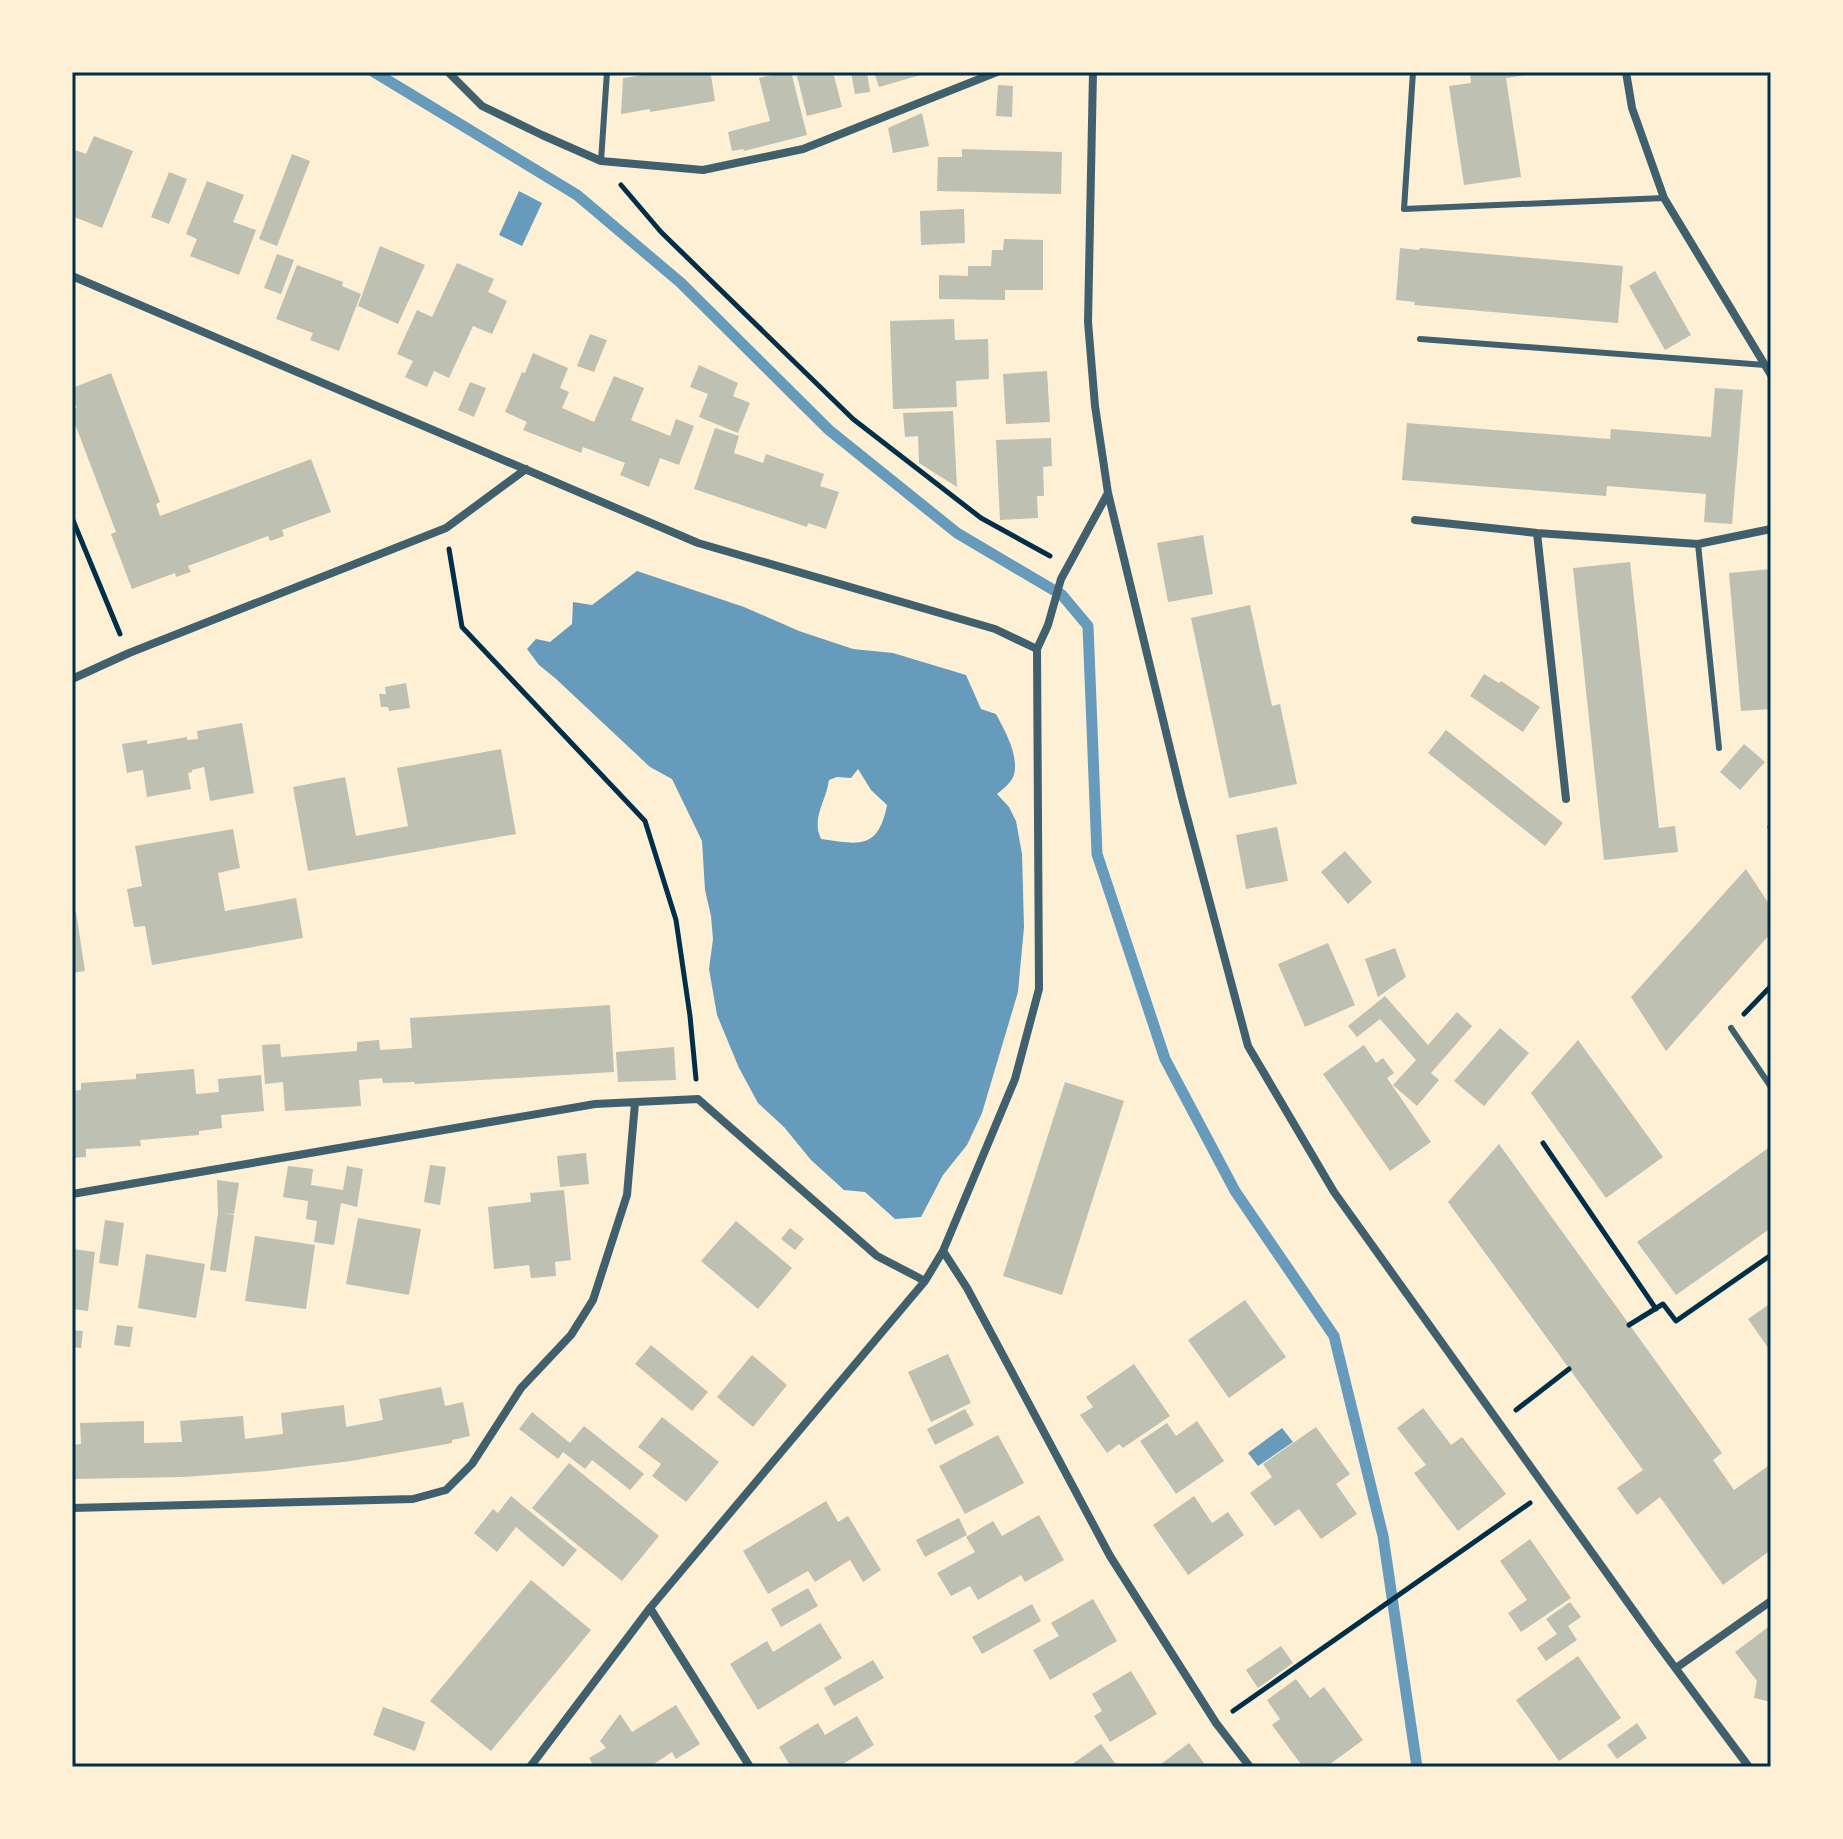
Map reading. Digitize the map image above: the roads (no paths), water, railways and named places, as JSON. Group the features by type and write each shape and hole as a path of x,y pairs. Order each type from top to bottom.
{"street":[{"path":"448,72 482,106 601,161 703,170 803,149 997,72"},
{"path":"1093,72 1088,322 1095,406 1108,493 1182,798 1248,1046 1334,1192 1749,1767"},
{"path":"1626,72 1632,108 1664,198 1771,375"},
{"path":"72,276 698,543 995,629 1037,649"},
{"path":"72,679 129,653 446,528 526,469"},
{"path":"530,1767 650,1608 925,1281 943,1251 1015,1079 1039,989 1037,649 1048,625 1061,579 1108,493"},
{"path":"1415,520 1537,533 1698,544 1771,529"},
{"path":"1537,533 1566,799"},
{"path":"72,1194 595,1104 698,1099 877,1256 925,1281"},
{"path":"72,1508 413,1499 446,1490 472,1464 521,1388 571,1335 593,1300 627,1195 635,1103"},
{"path":"943,1251 967,1288 1110,1556 1216,1723 1250,1767"},
{"path":"1676,1668 1771,1601"},
{"path":"650,1608 750,1767"}],"lane":[{"path":"601,161 607,72"},
{"path":"1413,72 1404,209 1664,198"},
{"path":"1420,339 1765,365"},
{"path":"1698,544 1719,748"},
{"path":"1731,1028 1771,1087"}],"water":[{"path":"519,191 542,203 522,246 499,235"},
{"path":"637,571 744,607 799,631 853,649 893,653 966,675 981,709 996,714 1015,759 1013,778 997,794 1016,821 1022,854 1024,927 1018,992 982,1113 967,1145 943,1175 921,1217 895,1219 865,1192 844,1190 758,1103 739,1068 717,1015 709,969 713,939 705,890 702,841 672,779 650,767 539,665 527,649 536,639 550,642 572,624 573,602 592,605","holes":["858,769 871,790 887,805 883,820 872,837 856,843 821,839 818,817 829,780 851,778"]},
{"path":"1282,1428 1293,1442 1258,1466 1248,1453"}],"waterway":[{"path":"374,72 577,195 681,283 829,430 957,533 1062,595 1088,626 1097,854 1165,1059 1235,1191 1334,1336 1383,1536 1417,1767"}]}
